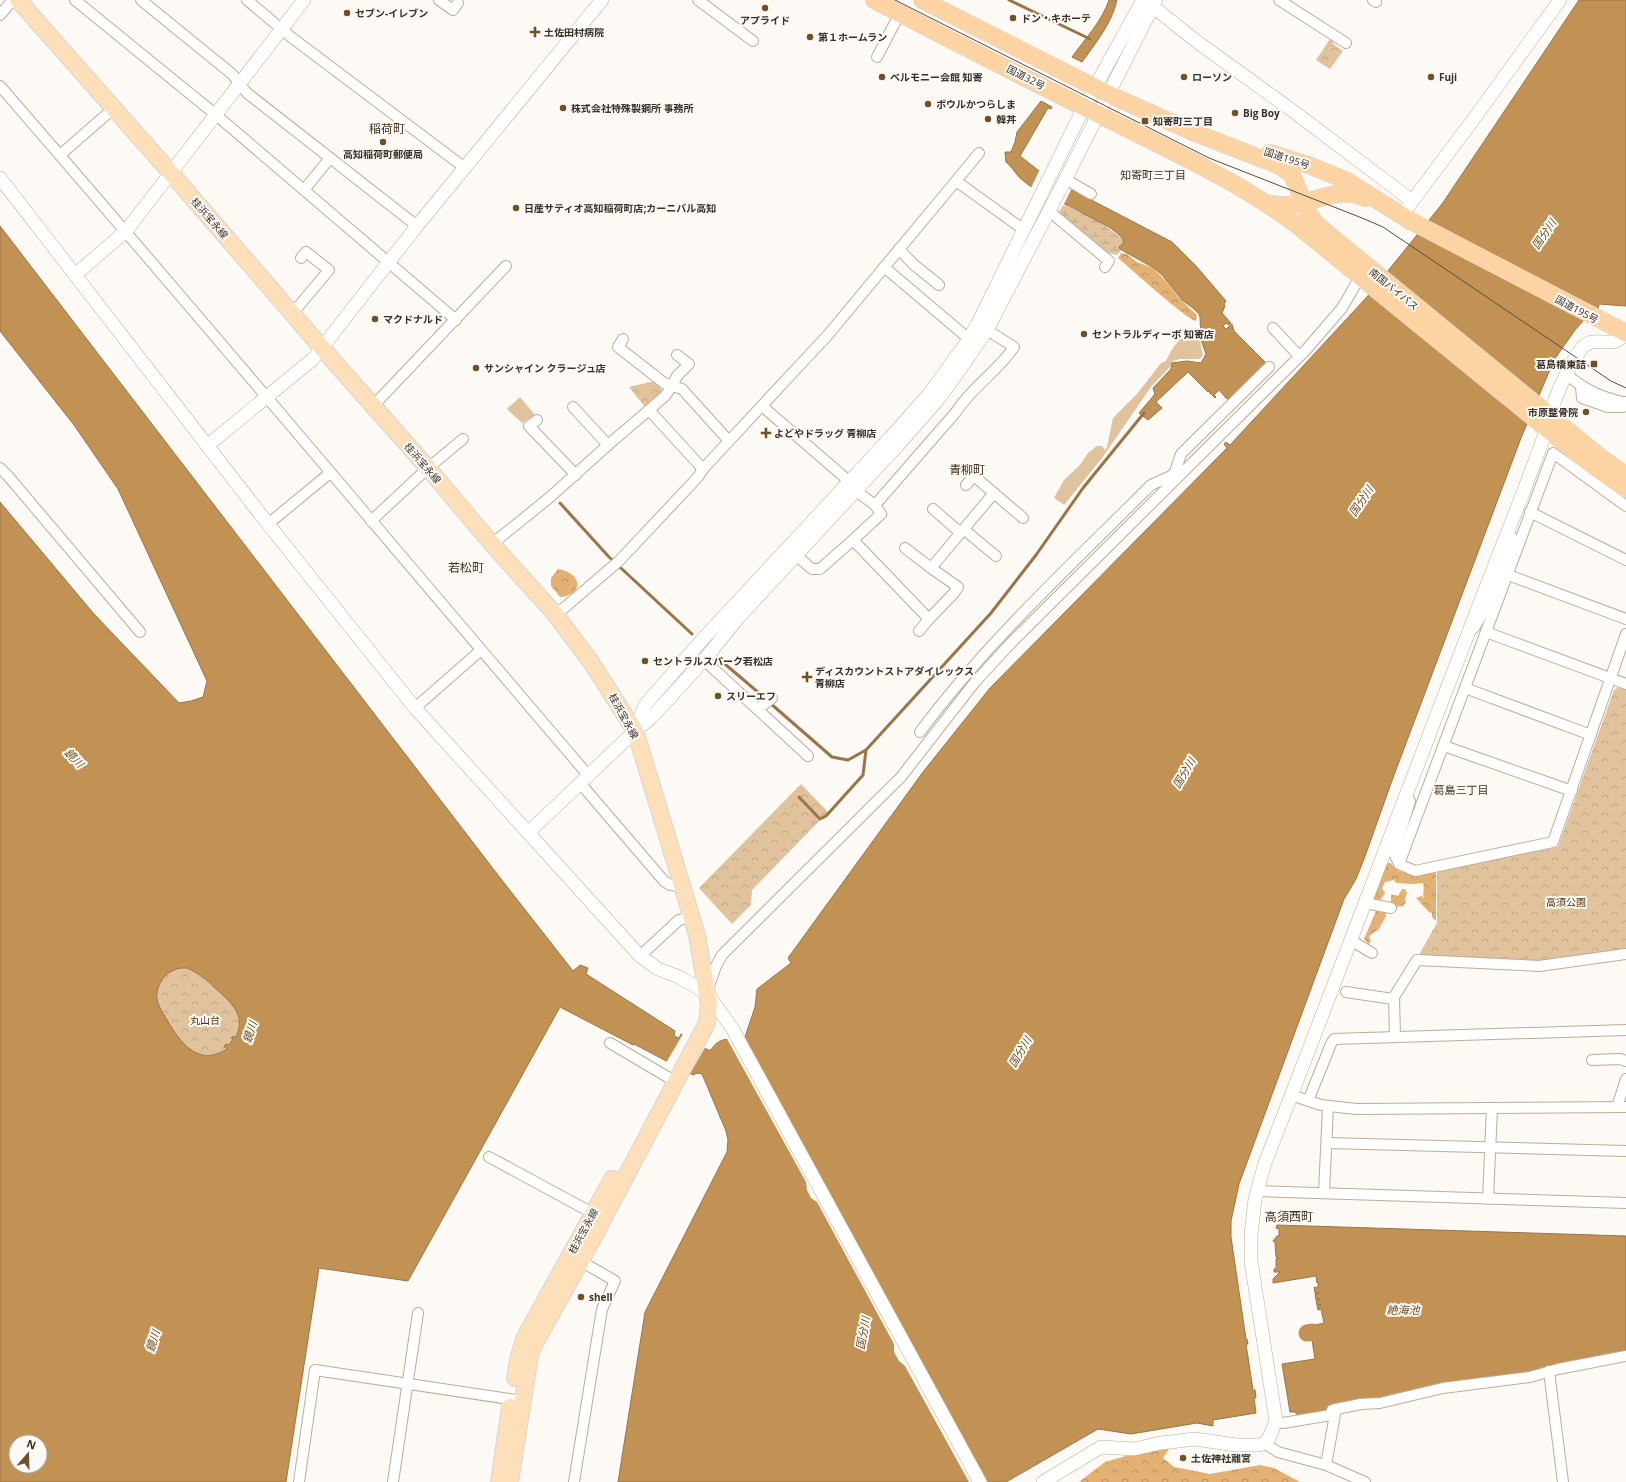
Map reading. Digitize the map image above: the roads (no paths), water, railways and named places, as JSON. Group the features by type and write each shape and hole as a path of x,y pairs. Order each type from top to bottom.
{"highway":[{"name":"国道32号","path":"874,0 1178,154"},
{"path":"922,0 1101,90 1163,119"},
{"name":"南国バイパス","path":"1163,119 1287,170 1296,182 1311,218 1366,277"},
{"name":"国道195号","path":"1163,119 1322,170 1356,186 1405,218"},
{"name":"南国バイパス","path":"1178,154 1263,201 1297,225 1366,277 1545,420 1626,475"},
{"name":"国道195号","path":"1263,201 1279,205 1304,203 1345,192 1363,197 1590,316 1625,332"},
{"name":"南国バイパス","path":"1545,420 1593,466 1626,489"}],"main road":[{"name":"桂浜宝永線","path":"18,0 428,468 492,544 555,614 591,662 635,731 692,917 702,959 707,993 695,1039 576,1258 530,1355 517,1400 499,1482"},
{"name":"桂浜宝永線","path":"510,1482 517,1400"}],"street":[{"path":"0,15 13,0"},
{"path":"75,0 215,114 456,320"},
{"path":"141,0 232,74 247,93 417,226"},
{"path":"247,0 465,168"},
{"path":"75,275 126,231 304,0"},
{"path":"439,0 453,10 458,3"},
{"path":"207,446 313,359 388,262 602,0"},
{"path":"698,0 753,41"},
{"path":"1279,0 1346,43"},
{"path":"1405,218 1412,201 1560,0"},
{"path":"635,731 645,705 701,641 936,402 968,359 986,330 1050,209 1064,181 1091,111 1149,1 1196,41 1304,119 1412,201"},
{"path":"877,57 900,13"},
{"path":"0,86 126,231 481,650 664,880 670,885 683,886"},
{"path":"60,155 114,108"},
{"path":"528,833 635,731 652,717 704,660 739,617 796,555 929,394 968,339 981,317 1050,175 1091,111"},
{"path":"555,614 617,563 698,477 703,469 827,336 979,153"},
{"path":"304,190 330,158"},
{"path":"0,178 268,524 415,708 640,956 658,969 677,976 707,993 732,1028 980,1482"},
{"path":"956,181 1024,230"},
{"path":"1064,181 1091,194"},
{"path":"1050,209 1110,261 1105,267"},
{"path":"899,249 913,264 939,285"},
{"path":"292,314 329,270 306,252 301,258"},
{"path":"373,406 506,266"},
{"path":"884,267 968,339"},
{"path":"707,993 716,966 722,955 901,777 975,682 1011,643 1173,478 1299,356 1342,308 1366,277"},
{"path":"1273,328 1299,356"},
{"path":"875,505 962,404 994,371 1014,346 986,330"},
{"path":"1043,1482 1101,1447 1134,1449 1161,1443 1195,1439 1236,1445 1259,1445 1264,1443 1269,1438 1276,1422 1251,1261 1250,1235 1256,1191 1265,1163 1352,940 1511,521 1545,420 1567,375 1579,353 1586,344 1593,341 1613,343 1620,340 1625,332"},
{"path":"623,339 618,347 664,383 682,389 729,441"},
{"path":"492,544 576,475 665,396 677,376 689,364 677,355"},
{"path":"1173,478 1181,454 1269,367"},
{"path":"1567,375 1581,387 1597,394 1625,402"},
{"path":"762,406 875,505 881,514 820,569 812,569 796,555"},
{"path":"573,407 608,445"},
{"path":"649,410 703,469"},
{"path":"537,420 529,426 576,475"},
{"path":"371,521 428,468 463,439"},
{"path":"1464,643 1481,618 1504,573 1553,453 1626,506"},
{"path":"0,468 140,632"},
{"path":"268,524 330,472"},
{"path":"966,485 974,476 1023,518"},
{"path":"920,732 967,672 1007,629 1151,485 1173,478"},
{"path":"931,568 994,493"},
{"path":"933,509 956,529 967,532 996,556"},
{"path":"1530,512 1626,560"},
{"path":"1399,864 1486,632 1504,573 1515,528 1511,521"},
{"path":"853,540 930,619"},
{"path":"904,548 958,588 919,631"},
{"path":"1504,573 1626,619"},
{"path":"1486,632 1626,684"},
{"path":"1406,795 1410,801 1394,853 1399,864 1415,871 1553,842 1626,634"},
{"path":"415,708 481,650"},
{"path":"704,660 808,756"},
{"path":"1465,688 1591,735"},
{"path":"758,709 772,698"},
{"path":"1444,746 1572,791"},
{"path":"1365,903 1391,908"},
{"path":"640,956 679,920 692,917"},
{"path":"1352,940 1372,953"},
{"path":"1395,1037 1393,999 1417,960 1539,966 1626,954"},
{"path":"1346,992 1393,999"},
{"path":"1308,1101 1330,1044 1334,1039 1626,1030"},
{"path":"610,1043 675,1076"},
{"path":"1592,1060 1620,1059 1626,1061"},
{"path":"1291,1095 1328,1107 1356,1109 1621,1107 1626,1079"},
{"path":"1324,1193 1328,1107"},
{"path":"1488,1199 1492,1108"},
{"path":"1327,1143 1626,1151"},
{"path":"489,1157 598,1216"},
{"path":"1256,1191 1626,1202"},
{"path":"574,1482 602,1309 615,1281 576,1258"},
{"path":"393,1482 418,1313"},
{"path":"1282,1423 1331,1415 1332,1410 1336,1409 1361,1404 1380,1403 1442,1388 1530,1377 1549,1371 1626,1356"},
{"path":"299,1482 315,1370 517,1400"},
{"path":"1549,1371 1563,1482"},
{"path":"1326,1465 1336,1409"},
{"path":"1264,1443 1278,1452 1326,1465 1365,1482"}],"water":[{"path":"1109,0 1117,0 1115,9 1102,33 1082,62 1072,57 1098,23"},
{"path":"1579,0 1626,0 1626,306 1599,304 1598,309 1584,320 1575,330 1554,360 1521,438 1394,775 1364,859 1356,879 1344,899 1239,1184 1231,1221 1231,1237 1248,1344 1246,1344 1253,1390 1255,1390 1256,1398 1254,1398 1256,1413 1213,1420 1213,1426 1197,1423 1131,1434 1098,1429 1006,1482 618,1482 645,1312 727,1152 728,1140 726,1131 702,1074 697,1073 693,1075 560,1007 408,1281 319,1268 286,1482 0,1482 0,502 94,614 179,703 203,697 207,681 118,489 74,425 0,331 0,226 573,971 580,965 588,968 586,974 675,1031 674,1036 679,1038 681,1034 708,1050 711,1050 714,1045 722,1040 745,1037 755,1007 757,989 791,963 788,958 923,772 990,688 1227,448 1224,444 1226,442 1230,445 1366,298 1442,204","holes":["180,968 187,968 202,976 221,993 236,1010 238,1016 239,1023 235,1038 233,1036 231,1038 233,1039 229,1045 226,1044 224,1046 227,1049 217,1054 201,1054 193,1051 187,1046 175,1033 157,1000 157,991 159,986 163,978 170,972"]},
{"path":"1041,101 1052,107 1051,109 1048,108 1020,156 1039,171 1072,190 1172,242 1196,266 1226,301 1222,313 1231,323 1229,325 1226,323 1223,326 1226,329 1232,324 1234,331 1266,363 1229,399 1227,399 1219,390 1214,395 1216,397 1215,398 1209,392 1210,390 1208,392 1188,372 1156,402 1162,408 1148,420 1139,413 1155,394 1153,388 1171,369 1172,363 1187,361 1201,363 1206,354 1201,340 1200,317 1193,308 1182,300 1163,276 1154,268 1120,249 1119,247 1124,243 1115,231 1033,188 1020,178 1006,162 1005,152 1011,152 1017,132"},
{"name":"絶海池","path":"1277,1225 1626,1236 1626,1353 1329,1413 1298,1416 1295,1412 1290,1412 1282,1364 1315,1359 1312,1340 1317,1336 1315,1325 1324,1323 1321,1309 1318,1310 1317,1306 1321,1305 1317,1305 1316,1301 1320,1299 1316,1300 1315,1294 1319,1293 1315,1293 1314,1287 1317,1288 1319,1283 1317,1283 1316,1276 1273,1283 1273,1279 1280,1272 1274,1272 1274,1269 1276,1269 1276,1259 1279,1258 1276,1257 1275,1242 1273,1241 1277,1236 1279,1236 1279,1229 1276,1228"}],"waterway":[{"path":"1009,0 1090,39"},
{"path":"770,703 832,757 848,760 866,750 991,613 1036,555 1083,488 1144,413"},
{"path":"560,503 609,557 692,634"},
{"path":"719,659 766,699"},
{"path":"799,797 820,819 826,816 863,775 866,750"},
{"name":"絶海池","path":"1307,1333 1313,1332"}],"tram line":[{"path":"895,0 1209,158 1383,227 1611,381 1626,388"}],"place":[{"name":"アプライド","path":"765,8"},
{"name":"セブン-イレブン","path":"347,13"},
{"name":"ドン・キホーテ","path":"1013,18"},
{"name":"土佐田村病院","path":"535,32"},
{"name":"第１ホームラン","path":"810,37"},
{"name":"ベルモニー会館 知寄","path":"882,77"},
{"name":"ローソン","path":"1184,77"},
{"name":"Fuji","path":"1431,77"},
{"name":"ボウルかつらしま","path":"928,104"},
{"name":"株式会社特殊製鋼所 事務所","path":"563,108"},
{"name":"Big Boy","path":"1235,113"},
{"name":"韓丼","path":"988,119"},
{"name":"知寄町三丁目","path":"1145,121"},
{"name":"高知稲荷町郵便局","path":"383,142"},
{"name":"日産サティオ高知稲荷町店;カーニバル高知","path":"516,208"},
{"name":"マクドナルド","path":"375,319"},
{"name":"セントラルディーボ 知寄店","path":"1084,334"},
{"name":"葛島橋東詰","path":"1594,364"},
{"name":"サンシャイン クラージュ店","path":"476,368"},
{"name":"市原整骨院","path":"1586,412"},
{"name":"よどやドラッグ 青柳店","path":"766,433"},
{"name":"セントラルスパーク若松店","path":"645,661"},
{"name":"ディスカウントストアダイレックス 青柳店","path":"807,677"},
{"name":"スリーエフ","path":"718,696"},
{"name":"shell","path":"581,1297"},
{"name":"土佐神社離宮","path":"1183,1458"}],"district":[{"name":"稲荷町","path":"387,129"},
{"name":"知寄町三丁目","path":"1153,175"},
{"name":"青柳町","path":"967,470"},
{"name":"若松町","path":"466,568"},
{"name":"葛島三丁目","path":"1461,790"},
{"name":"高須西町","path":"1289,1217"}],"water label":[{"name":"国分川","path":"1544,234"},
{"name":"国分川","path":"1361,501"},
{"name":"鏡川","path":"74,758"},
{"name":"国分川","path":"1184,773"},
{"name":"鏡川","path":"250,1032"},
{"name":"国分川","path":"1020,1052"},
{"name":"国分川","path":"863,1333"},
{"name":"鏡川","path":"153,1341"}],"park label":[{"name":"高須公園","path":"1566,902"},
{"name":"丸山台","path":"205,1020"}]}
